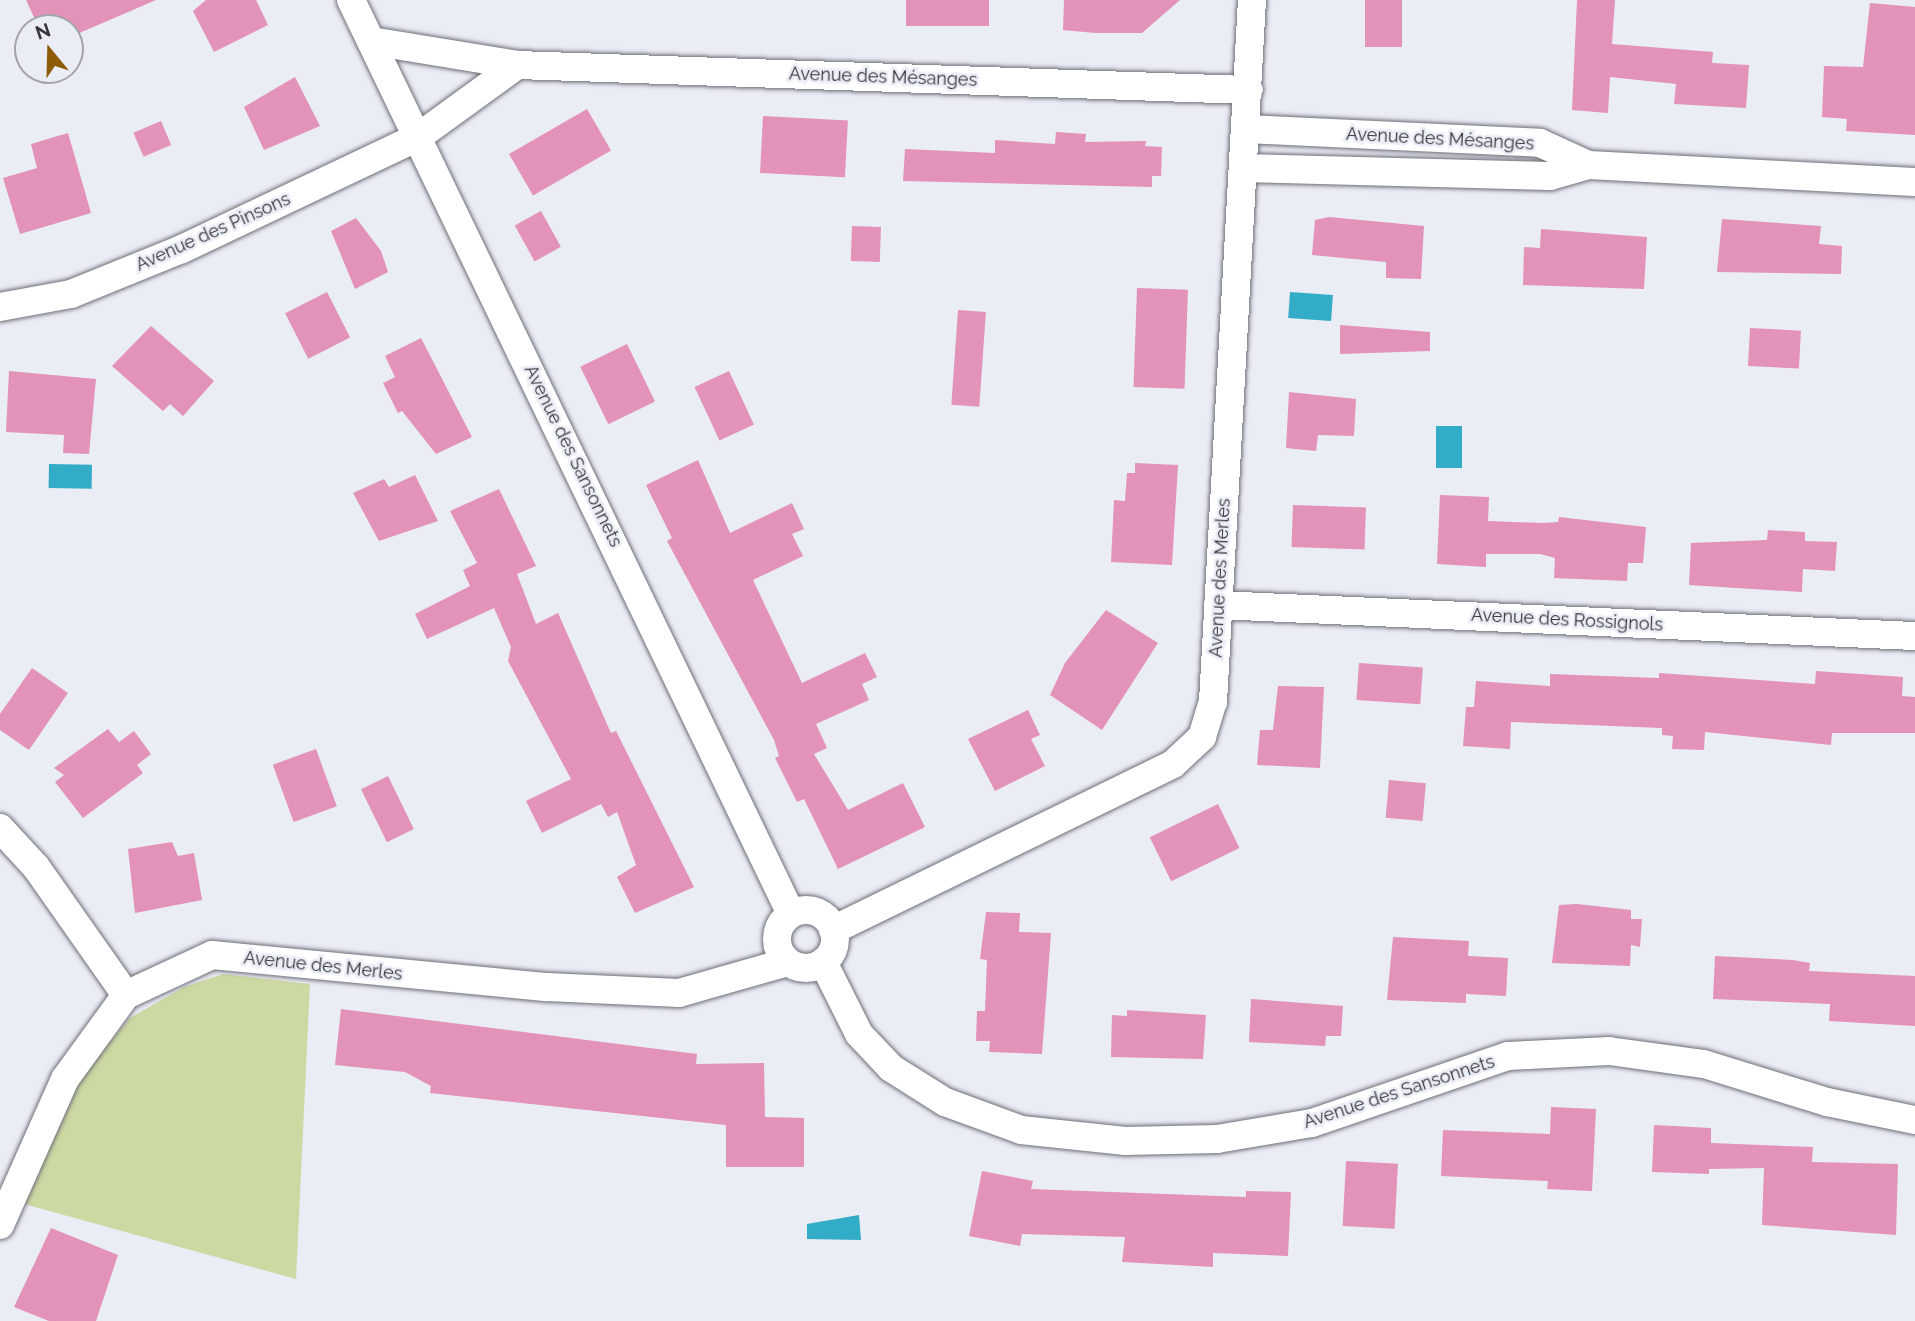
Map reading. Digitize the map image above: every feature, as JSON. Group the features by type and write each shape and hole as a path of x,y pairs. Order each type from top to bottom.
{"street":[{"name":"Avenue des Sansonnets","path":"351,0 791,914"},
{"name":"Avenue des Merles","path":"833,930 1173,764 1202,737 1213,702 1252,0"},
{"name":"Avenue des Mésanges","path":"371,41 517,65 1249,90"},
{"path":"418,137 517,65"},
{"name":"Avenue des Mésanges","path":"1246,129 1540,144 1588,165"},
{"name":"Avenue des Pinsons","path":"0,307 71,294 182,249 418,137"},
{"name":"Avenue des Mésanges","path":"1243,168 1550,176 1588,165 1915,182"},
{"name":"Avenue des Rossignols","path":"1219,605 1915,636"},
{"path":"0,828 36,867 126,995"},
{"path":"791,914 820,914 833,930 834,947 823,962 806,968 788,962 777,937 791,914"},
{"name":"Avenue des Merles","path":"0,1225 65,1079 126,995 212,955 547,987 679,992 788,962"},
{"name":"Avenue des Sansonnets","path":"823,962 859,1034 891,1068 945,1102 1021,1130 1125,1141 1217,1139 1312,1123 1508,1056 1609,1051 1704,1064 1827,1102 1915,1120"}],"green space":[{"path":"223,974 310,984 296,1279 24,1204 78,1081 130,1018 184,987"}],"water":[{"path":"1290,292 1333,295 1331,321 1288,318"},
{"path":"1436,426 1462,426 1462,468 1436,468"},
{"path":"49,464 92,465 92,489 49,488"},
{"path":"859,1215 861,1240 807,1239 807,1224"}],"building":[{"path":"26,0 156,0 84,31 84,14 32,14"},
{"path":"206,0 256,0 268,25 214,52 193,11"},
{"path":"906,0 989,0 989,26 906,26"},
{"path":"1064,0 1180,0 1142,33 1095,33 1063,30"},
{"path":"1365,0 1402,0 1402,47 1365,47"},
{"path":"1577,0 1615,0 1612,44 1713,52 1712,63 1749,65 1746,108 1674,104 1676,84 1610,77 1608,113 1572,110"},
{"path":"1870,3 1915,7 1915,135 1846,131 1847,119 1822,117 1824,66 1863,67"},
{"path":"295,77 320,126 264,150 244,107"},
{"path":"587,109 611,151 533,196 509,154"},
{"path":"763,116 848,120 845,177 760,173"},
{"path":"161,121 171,145 144,157 133,133"},
{"path":"1056,132 1086,134 1085,142 1146,141 1145,146 1162,147 1161,176 1152,176 1152,187 903,181 905,149 995,153 995,140 1055,144"},
{"path":"68,133 91,213 20,234 3,178 37,168 31,144"},
{"path":"541,211 561,247 535,261 515,226"},
{"path":"1329,217 1424,226 1421,279 1386,278 1386,262 1312,255 1315,220"},
{"path":"356,218 381,251 388,272 355,289 331,231"},
{"path":"1722,219 1821,226 1819,244 1842,246 1841,274 1717,272"},
{"path":"852,226 881,227 880,262 851,261"},
{"path":"1541,229 1647,237 1644,289 1523,285 1524,247 1540,248"},
{"path":"1137,288 1188,290 1185,389 1134,387"},
{"path":"327,292 350,337 308,359 285,313"},
{"path":"958,310 986,312 979,407 951,405"},
{"path":"1340,325 1430,332 1430,351 1340,354"},
{"path":"151,326 214,381 183,416 170,404 163,411 112,366"},
{"path":"1750,328 1801,331 1799,369 1748,366"},
{"path":"421,338 472,437 436,454 402,411 398,413 383,383 395,377 385,356"},
{"path":"627,344 655,402 608,424 580,367"},
{"path":"9,371 96,379 89,454 63,453 64,435 6,432"},
{"path":"729,371 754,424 719,441 695,387"},
{"path":"1289,392 1356,399 1354,436 1318,435 1316,451 1286,448"},
{"path":"698,460 730,533 792,503 804,529 792,534 803,556 753,580 802,683 865,653 877,677 862,684 869,700 816,724 827,748 814,754 848,810 903,783 925,827 838,869 804,799 797,802 775,758 779,756 774,740 667,541 672,538 646,485"},
{"path":"1135,463 1178,465 1172,565 1111,562 1114,500 1125,501 1127,473 1135,473"},
{"path":"415,475 438,521 379,541 353,493 384,479 389,487"},
{"path":"499,489 536,566 517,574 536,624 558,613 611,733 616,731 694,887 635,913 617,877 636,865 617,812 608,817 601,804 542,833 526,801 571,779 508,661 511,647 494,608 427,639 415,614 470,586 463,570 477,563 450,511"},
{"path":"1440,495 1489,497 1488,521 1542,523 1558,522 1559,517 1646,527 1643,563 1628,563 1627,581 1554,578 1555,558 1540,554 1486,554 1486,567 1437,564"},
{"path":"1293,505 1366,508 1364,550 1292,547"},
{"path":"1768,530 1805,532 1805,541 1837,542 1835,571 1803,569 1802,592 1689,585 1691,543 1767,540"},
{"path":"1106,610 1158,643 1102,730 1050,695 1065,663"},
{"path":"1359,663 1423,667 1420,704 1356,700"},
{"path":"32,668 68,693 29,750 0,730 0,714"},
{"path":"1816,671 1903,677 1902,696 1915,697 1915,733 1832,733 1831,745 1705,732 1704,750 1672,749 1673,736 1662,735 1662,728 1511,722 1510,749 1463,746 1466,707 1474,707 1476,681 1550,686 1550,674 1659,678 1659,673 1815,684"},
{"path":"1278,686 1324,687 1320,768 1257,765 1260,730 1273,730"},
{"path":"1028,710 1040,735 1031,739 1045,766 995,791 968,739"},
{"path":"108,729 119,742 134,731 151,754 137,765 143,773 83,818 55,782 64,775 54,768"},
{"path":"316,749 337,806 294,822 273,765"},
{"path":"388,776 414,829 387,842 361,789"},
{"path":"1389,780 1426,783 1423,821 1386,818"},
{"path":"1218,804 1239,848 1171,881 1150,837"},
{"path":"172,842 178,856 194,853 202,900 135,913 128,849"},
{"path":"1577,904 1631,910 1631,919 1642,919 1640,947 1631,945 1630,966 1552,963 1559,905"},
{"path":"986,912 1020,913 1019,932 1051,933 1042,1054 989,1052 990,1041 976,1041 977,1011 985,1011 987,960 980,959"},
{"path":"1393,937 1469,941 1468,956 1508,958 1506,996 1466,994 1466,1003 1387,1000"},
{"path":"1715,956 1793,960 1810,963 1809,971 1915,976 1915,1026 1829,1021 1830,1004 1713,999"},
{"path":"1251,999 1343,1006 1341,1036 1326,1036 1325,1046 1249,1042"},
{"path":"341,1009 697,1054 696,1064 764,1063 765,1117 804,1118 804,1167 726,1167 726,1125 430,1093 431,1086 405,1072 335,1065"},
{"path":"1127,1010 1206,1015 1203,1059 1111,1057 1112,1015 1127,1016"},
{"path":"1551,1107 1596,1109 1592,1191 1547,1189 1548,1181 1441,1176 1443,1130 1550,1134"},
{"path":"1654,1125 1711,1128 1711,1143 1813,1147 1812,1162 1898,1164 1896,1235 1762,1225 1764,1168 1709,1169 1709,1174 1652,1172"},
{"path":"1346,1161 1398,1164 1395,1229 1343,1226"},
{"path":"982,1171 1033,1181 1031,1189 1246,1197 1246,1191 1291,1192 1288,1256 1213,1253 1213,1267 1122,1262 1125,1237 1022,1234 1020,1246 969,1236"},
{"path":"51,1228 118,1255 96,1321 49,1321 14,1307"}]}
